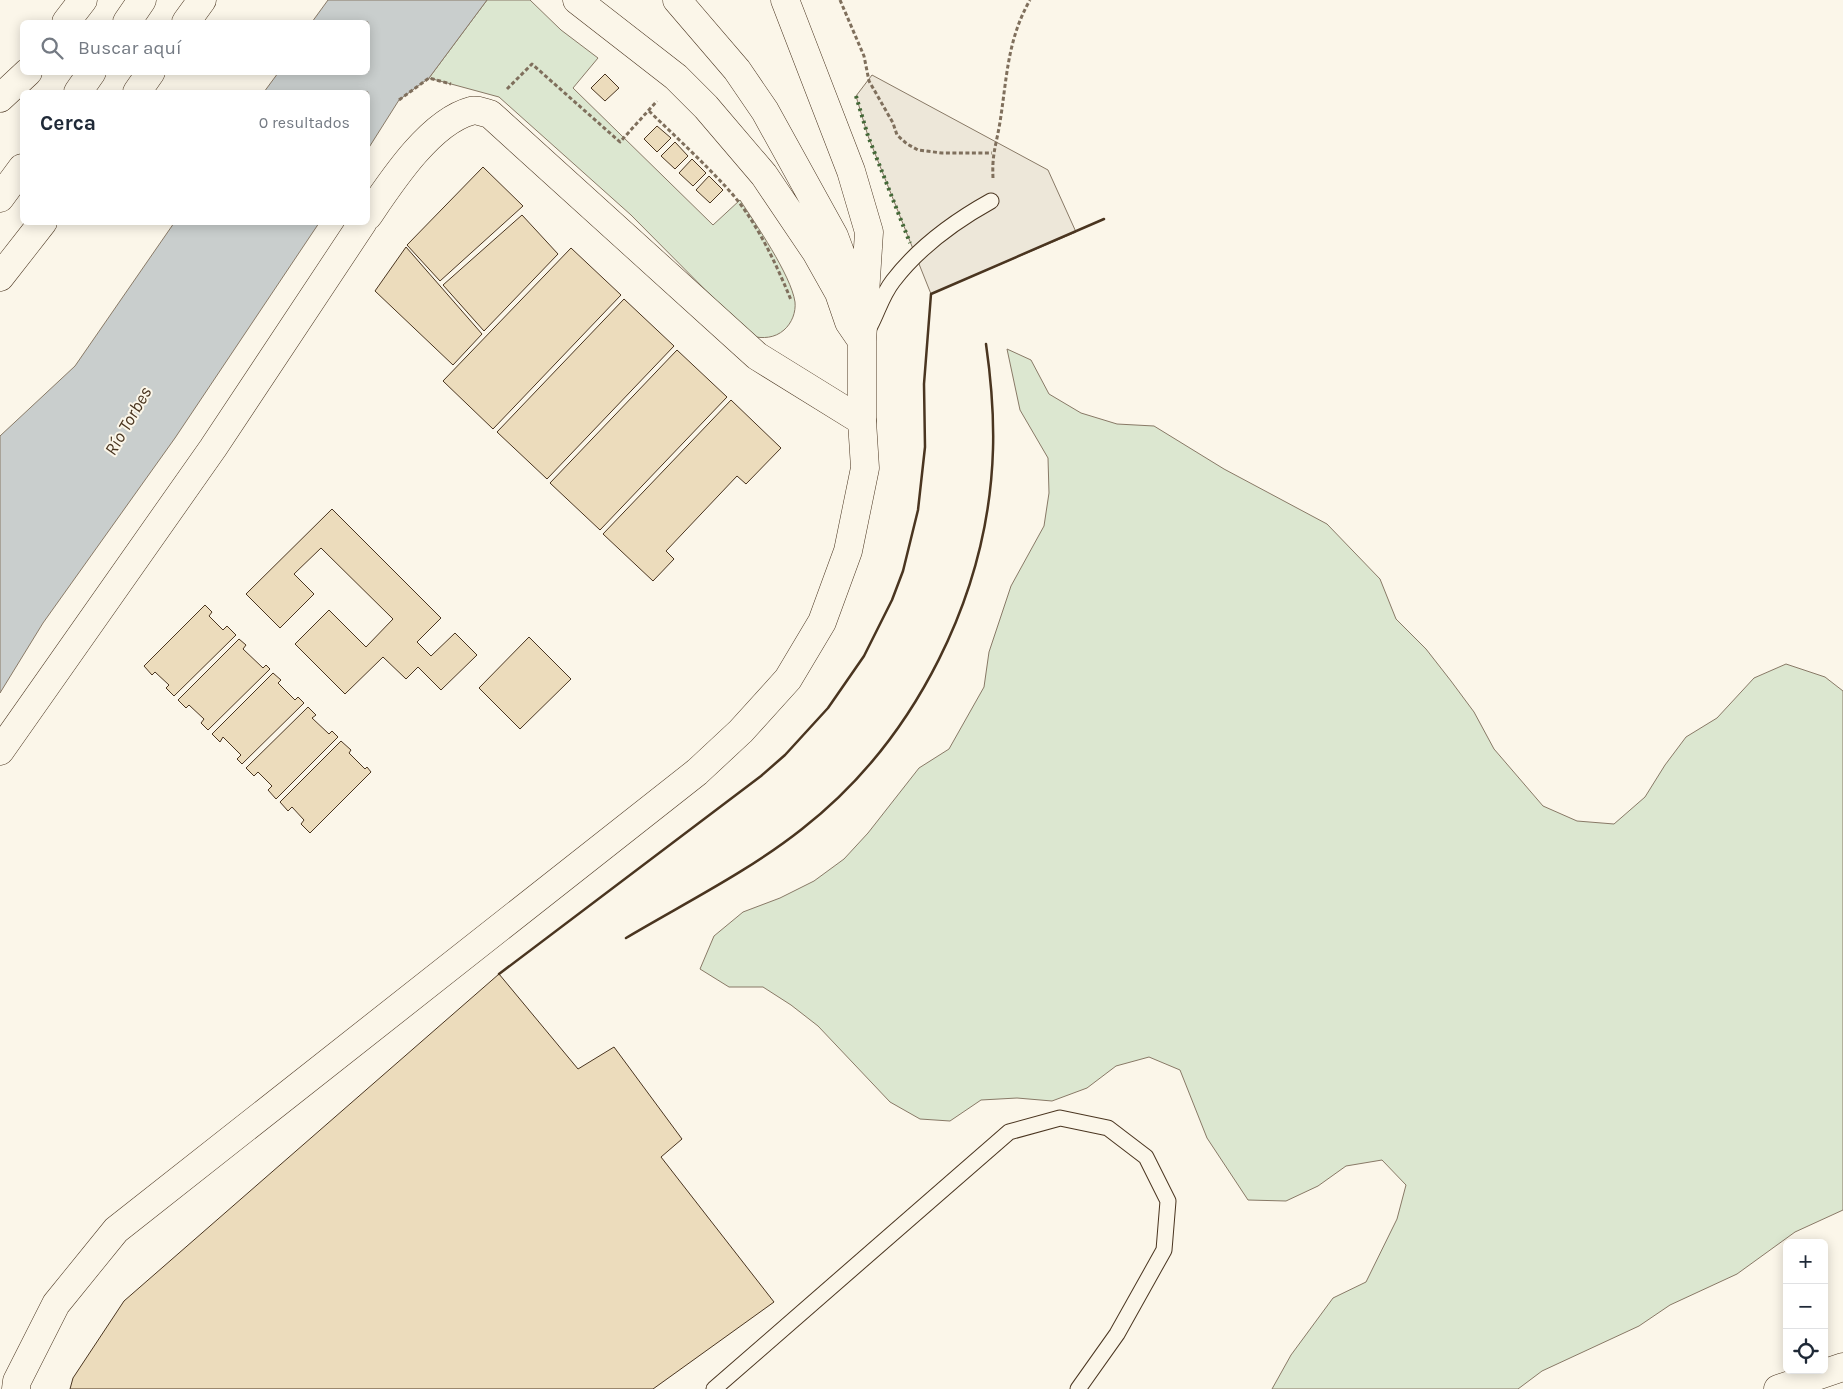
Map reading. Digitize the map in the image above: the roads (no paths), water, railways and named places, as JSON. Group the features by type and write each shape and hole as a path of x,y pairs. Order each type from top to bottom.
{"main road":[{"path":"68,20 83,0"},
{"path":"128,20 142,0"},
{"path":"187,20 202,0"},
{"path":"577,0 676,77 764,175 791,212 816,252 839,293 849,322 862,341"},
{"path":"678,0 737,70 765,111 790,153 834,236 850,279 862,341"},
{"path":"16,1389 17,1381 56,1304 116,1230 698,772 741,731 788,679 822,622 848,551 866,468 862,421 862,341 869,232 851,171 785,0"},
{"path":"0,98 25,75"},
{"path":"79,90 90,75"},
{"path":"138,90 149,75"},
{"path":"370,213 405,163 448,120 473,110 490,114 757,356 862,421"},
{"path":"0,198 20,171"},
{"path":"0,277 41,225"},
{"path":"0,751 214,448 361,225"},
{"path":"1778,1389 1843,1367"}],"lane":[{"path":"862,341 881,300 906,266 949,228 991,201"},
{"path":"714,1389 1009,1132 1060,1118 1108,1128 1146,1157 1168,1201 1164,1250 1117,1334 1078,1389"}],"water":[{"path":"328,0 487,0 429,78 399,100 370,146 370,90 265,90 277,75 370,75 370,20 313,20"},
{"name":"Río Torbes","path":"173,225 318,225 175,438 43,623 0,693 0,436 75,366"}]}
